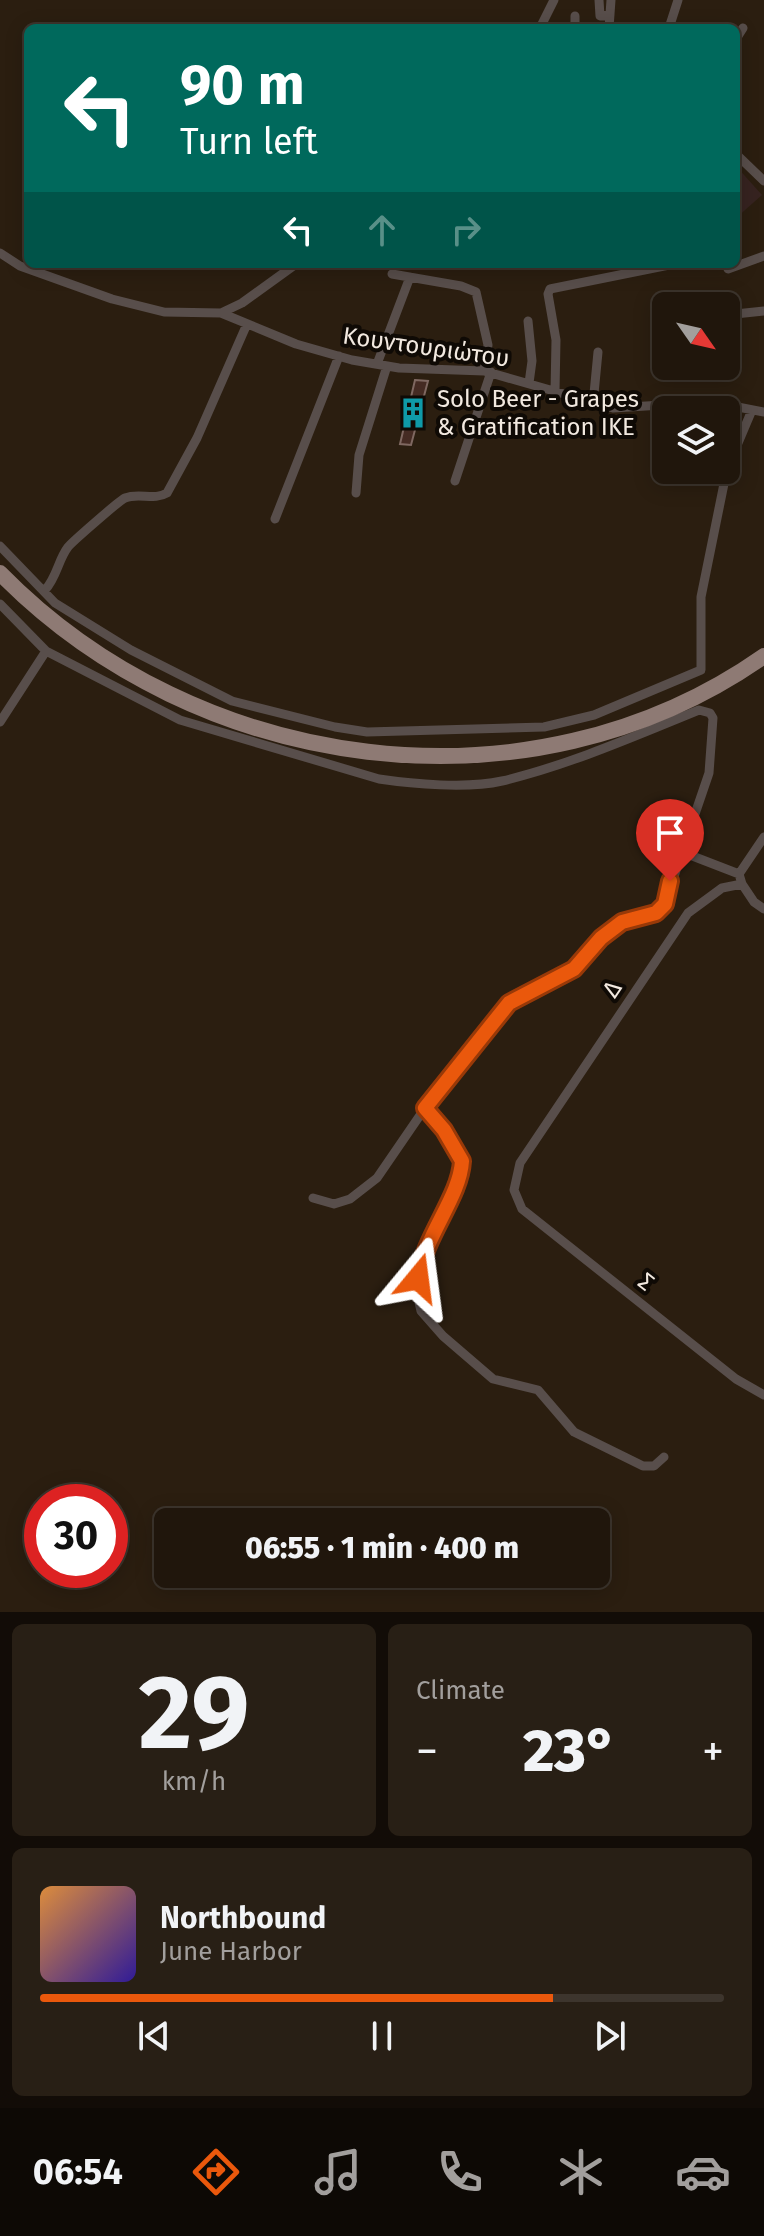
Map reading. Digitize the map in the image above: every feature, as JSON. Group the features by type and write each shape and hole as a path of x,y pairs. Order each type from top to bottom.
{"main road":[{"path":"0,573 57,625 96,654 141,679 241,725 337,750 442,756 520,749 597,735 685,701 764,656"}],"street":[{"path":"542,24 554,0"},
{"path":"599,0 600,16 610,15"},
{"path":"609,24 611,0"},
{"path":"670,24 678,0"},
{"path":"575,16 575,24"},
{"path":"740,33 743,28"},
{"path":"740,158 764,181"},
{"name":"Κουντουριώτου","path":"0,253 24,265"},
{"path":"740,265 764,256"},
{"name":"Κουντουριώτου","path":"29,268 134,305 164,312 221,313 296,344 382,365 487,371 613,408 712,402 764,412"},
{"path":"221,313 242,303 290,268"},
{"path":"555,391 558,369 548,294 550,289 654,268"},
{"path":"392,274 476,292 488,345 487,371 455,481"},
{"path":"356,493 359,455 382,365 410,277"},
{"path":"740,314 764,311"},
{"path":"528,321 532,361 529,383"},
{"path":"45,590 54,581 68,546 116,504 125,498 161,497 167,493 197,438 247,324"},
{"path":"593,404 598,352"},
{"path":"275,519 339,356"},
{"path":"0,546 65,610 206,690 293,719 367,732 544,727 594,715 701,670 701,597 727,469 752,410"},
{"path":"0,604 46,651 180,720 352,774 405,783 499,781 616,744 699,710 713,718 709,773 661,908 652,915 622,922 601,938 574,969 509,1003 425,1108 390,1163 361,1191 334,1204 313,1198"},
{"path":"0,722 46,651"},
{"path":"740,879 764,837"},
{"path":"682,852 740,879 754,902 764,909"},
{"name":"Δ","path":"514,1190 520,1163 688,913 740,879"},
{"path":"425,1108 444,1130 462,1161 459,1181 422,1256 418,1298 421,1311 443,1336 493,1379 538,1390 574,1432 643,1466 654,1466 664,1457"},
{"name":"Σ","path":"514,1190 522,1209 736,1379 764,1395"}],"shaded area":[{"path":"740,170 762,195 740,214"}],"building":[{"name":"Solo Beer - Grapes & Gratification IKE","path":"415,380 428,381 411,445 400,444"}],"place":[{"name":"Solo Beer - Grapes & Gratification IKE","path":"413,413"}],"route":[{"path":"418,1278 422,1256 462,1173 462,1161 455,1146 425,1108 509,1003 574,969 601,938 622,922 656,913 665,904 670,881"}]}
